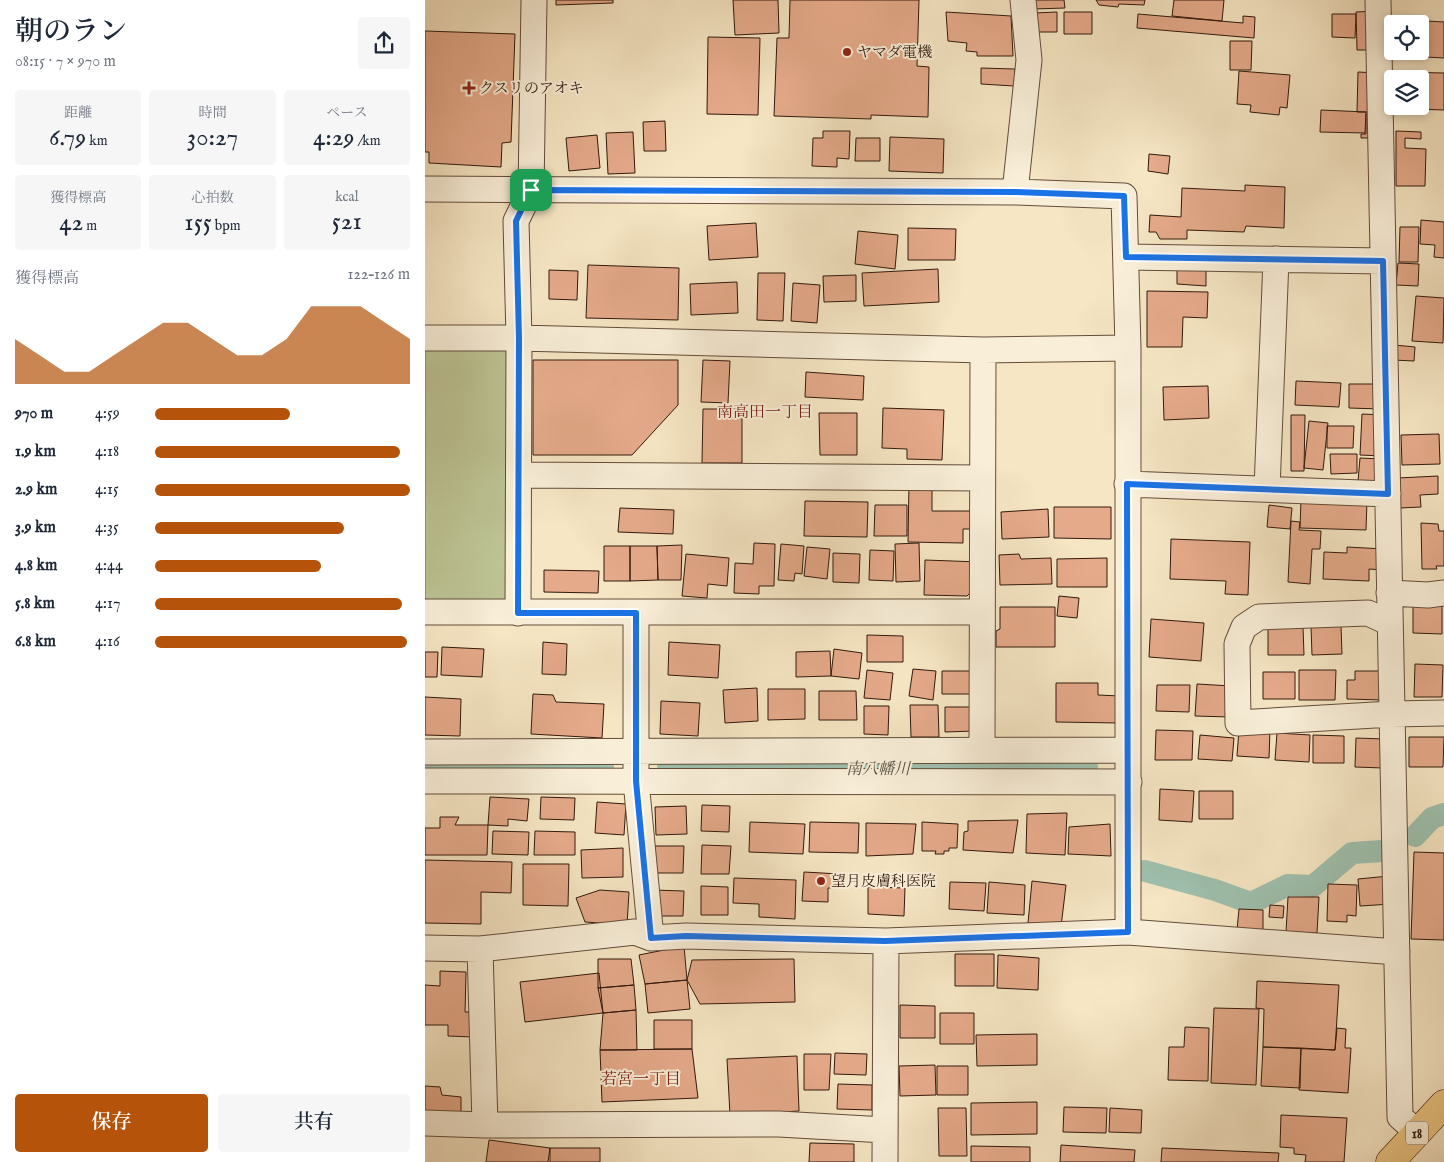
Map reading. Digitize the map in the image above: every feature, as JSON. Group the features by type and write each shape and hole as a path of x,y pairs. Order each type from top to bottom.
{"highway":[{"name":"18","path":"1390,1162 1444,1104"}],"street":[{"path":"518,613 519,338 516,221 531,190 534,0"},
{"path":"1015,192 1029,60 1023,0"},
{"path":"1378,0 1400,1117 1418,1133"},
{"path":"425,189 1015,192 1124,196 1128,348 1128,932"},
{"path":"1126,257 1383,261"},
{"path":"1267,488 1276,259"},
{"path":"425,338 519,338 983,350 1128,348"},
{"path":"982,750 983,350"},
{"path":"519,474 982,478"},
{"path":"1127,484 1388,494"},
{"path":"1389,594 1428,595 1444,593"},
{"path":"425,612 982,612"},
{"path":"636,613 636,781 651,938"},
{"path":"1390,623 1368,613 1259,617 1243,627 1237,644 1238,723 1392,714 1444,713"},
{"path":"425,752 1128,750"},
{"path":"425,781 1129,782"},
{"path":"425,948 479,949 635,932 651,938 686,936 885,941 1128,932 1397,952"},
{"path":"885,941 885,1162"},
{"path":"479,949 485,1125"},
{"path":"425,1123 485,1125 779,1124 885,1130"}],"green space":[{"path":"425,338 519,338 518,613 425,612"}],"building":[{"path":"556,0 613,0 613,3 556,5"},
{"path":"733,0 778,0 779,33 735,35"},
{"name":"ヤマダ電機","path":"790,0 919,0 917,66 929,67 928,117 871,115 871,119 774,116 777,38 789,38"},
{"path":"1032,0 1064,0 1065,8 1033,9"},
{"path":"1096,0 1145,0 1144,5 1119,4 1118,7 1099,5"},
{"path":"1174,0 1224,0 1222,21 1172,16"},
{"path":"1376,11 1377,50 1357,50 1356,12"},
{"path":"946,12 1011,16 1013,56 977,56 977,52 966,51 967,43 948,41"},
{"path":"1057,12 1057,32 1035,32 1034,13"},
{"path":"1064,12 1092,12 1092,34 1064,34"},
{"path":"1138,14 1243,23 1243,16 1255,17 1254,38 1137,28"},
{"path":"1332,14 1356,14 1355,38 1332,37"},
{"path":"1429,21 1444,22 1444,58 1429,57"},
{"name":"クスリのアオキ","path":"425,31 515,34 511,142 502,143 501,167 429,163 429,152 425,152"},
{"path":"708,37 760,38 758,115 707,114"},
{"path":"1230,41 1252,41 1251,70 1230,70"},
{"path":"981,68 1015,69 1014,86 981,84"},
{"path":"1239,71 1290,75 1287,108 1280,107 1279,115 1250,112 1251,105 1237,104"},
{"path":"1358,72 1378,73 1378,112 1357,112"},
{"path":"1429,73 1444,73 1444,110 1429,109"},
{"path":"1321,110 1366,112 1365,133 1320,132"},
{"path":"1366,114 1378,114 1377,138 1361,138 1361,134 1366,134"},
{"path":"665,121 666,151 644,151 643,122"},
{"path":"823,131 850,131 849,159 837,158 837,167 812,166 813,138 823,138"},
{"path":"1396,131 1421,132 1421,139 1405,138 1405,148 1426,149 1425,186 1396,186"},
{"path":"633,132 635,173 608,174 606,133"},
{"path":"597,135 600,168 569,171 566,138"},
{"path":"890,137 944,139 943,173 889,171"},
{"path":"856,138 880,138 880,161 855,161"},
{"path":"1149,154 1170,156 1168,174 1148,171"},
{"path":"1245,185 1285,187 1284,228 1246,226 1244,232 1187,230 1187,239 1160,239 1156,232 1149,232 1150,215 1181,217 1182,188 1245,191"},
{"path":"1421,220 1444,222 1444,258 1434,257 1435,245 1420,244"},
{"path":"756,223 758,257 709,260 707,226"},
{"path":"1400,227 1419,227 1418,262 1399,262"},
{"path":"908,228 956,229 955,260 908,260"},
{"path":"858,231 898,235 895,269 855,264"},
{"path":"1177,260 1206,260 1206,286 1177,284"},
{"path":"1398,263 1419,264 1418,286 1396,285"},
{"path":"588,265 679,268 678,320 586,318"},
{"path":"938,269 939,302 864,306 862,273"},
{"path":"549,270 578,271 577,300 549,299"},
{"path":"758,273 785,273 783,321 757,320"},
{"path":"856,275 856,301 824,302 823,276"},
{"path":"737,282 738,313 691,315 690,284"},
{"path":"793,283 820,285 817,323 791,321"},
{"path":"1147,291 1208,292 1207,318 1183,317 1182,347 1147,347"},
{"path":"1416,296 1444,298 1443,343 1412,341"},
{"path":"1394,345 1415,347 1414,361 1393,360"},
{"path":"533,360 678,360 678,405 632,455 533,455"},
{"path":"703,360 730,361 728,403 701,402"},
{"path":"806,372 864,376 863,400 805,397"},
{"path":"1296,381 1341,383 1339,407 1295,405"},
{"path":"1349,384 1381,384 1381,409 1349,408"},
{"path":"1208,386 1209,418 1164,420 1163,387"},
{"path":"883,408 944,410 942,460 907,459 907,449 882,448"},
{"path":"703,409 742,409 742,463 702,463"},
{"path":"819,413 857,413 857,455 820,455"},
{"path":"1362,414 1385,415 1383,456 1360,455"},
{"path":"1291,415 1305,415 1304,471 1291,471"},
{"path":"1309,421 1328,423 1323,470 1304,468"},
{"path":"1327,426 1354,426 1353,448 1327,448"},
{"path":"1439,434 1440,464 1402,465 1401,435"},
{"path":"1330,454 1357,454 1357,473 1331,474"},
{"path":"1360,458 1381,459 1379,483 1358,481"},
{"path":"1438,476 1438,494 1420,495 1421,507 1400,508 1398,478"},
{"path":"909,484 932,484 932,511 971,511 971,529 963,529 963,543 908,542"},
{"path":"1301,500 1367,501 1366,530 1300,528"},
{"path":"805,501 868,502 867,537 804,536"},
{"path":"875,505 907,505 907,536 874,536"},
{"path":"1269,505 1292,508 1290,529 1267,527"},
{"path":"1054,507 1111,507 1111,539 1054,538"},
{"path":"620,508 674,510 673,534 618,532"},
{"path":"1048,509 1049,537 1002,539 1001,512"},
{"path":"1291,521 1300,522 1299,530 1321,531 1320,549 1312,549 1310,584 1288,582"},
{"path":"1421,523 1438,524 1439,531 1444,531 1444,566 1436,566 1437,569 1422,569"},
{"path":"1171,539 1250,542 1248,595 1225,594 1226,581 1170,579"},
{"path":"754,543 775,544 774,586 759,586 759,594 734,593 735,563 753,564"},
{"path":"919,543 920,581 896,582 895,544"},
{"path":"781,544 804,546 802,574 795,573 794,581 778,580"},
{"path":"682,545 681,580 658,580 657,546"},
{"path":"604,546 630,546 630,581 604,581"},
{"path":"630,546 657,546 658,580 630,581"},
{"path":"807,547 830,549 827,579 804,576"},
{"path":"1347,547 1384,549 1383,570 1369,569 1369,581 1323,579 1324,552 1347,553"},
{"path":"870,550 894,551 893,581 869,580"},
{"path":"833,553 860,554 859,583 833,582"},
{"path":"686,554 729,558 727,586 708,584 707,598 682,596"},
{"path":"1019,554 1021,559 1051,558 1052,584 1000,585 999,555"},
{"path":"1107,558 1107,587 1057,587 1057,559"},
{"path":"925,560 980,562 980,583 967,596 924,595"},
{"path":"544,570 599,571 598,593 544,592"},
{"path":"1059,596 1079,598 1077,618 1057,616"},
{"path":"1413,602 1442,602 1442,634 1413,633"},
{"path":"1000,607 1055,607 1055,647 996,647 996,631 1000,629"},
{"path":"1151,619 1204,623 1201,661 1149,657"},
{"path":"1341,625 1342,654 1312,655 1311,626"},
{"path":"1268,627 1303,627 1304,655 1268,655"},
{"path":"867,635 903,636 903,662 867,662"},
{"path":"543,642 567,644 566,675 542,674"},
{"path":"669,642 720,645 718,678 668,675"},
{"path":"442,647 484,649 482,677 441,675"},
{"path":"834,649 862,653 859,679 831,676"},
{"path":"830,651 831,676 796,677 796,652"},
{"path":"425,652 438,652 437,677 425,677"},
{"path":"1415,664 1443,665 1442,697 1414,697"},
{"path":"913,669 936,671 933,700 909,696"},
{"path":"867,670 893,673 890,700 864,698"},
{"path":"1299,670 1336,670 1335,700 1299,700"},
{"path":"942,671 976,671 976,694 942,694"},
{"path":"1355,671 1384,671 1384,700 1347,699 1347,680 1355,680"},
{"path":"1263,672 1295,672 1295,699 1263,699"},
{"path":"1056,683 1098,683 1098,695 1120,696 1119,723 1056,722"},
{"path":"1197,684 1232,686 1230,717 1195,716"},
{"path":"1157,685 1190,685 1189,712 1156,711"},
{"path":"757,688 758,721 725,723 723,690"},
{"path":"768,689 805,689 805,719 768,720"},
{"path":"819,691 856,691 857,720 819,720"},
{"path":"533,694 553,695 556,702 604,704 602,738 531,734"},
{"path":"425,697 461,699 460,736 425,735"},
{"path":"661,701 700,703 698,736 660,734"},
{"path":"910,705 938,705 939,737 911,737"},
{"path":"864,706 889,706 888,735 864,734"},
{"path":"945,707 975,707 975,731 945,732"},
{"path":"1239,729 1270,730 1269,758 1237,756"},
{"path":"1156,730 1193,731 1192,760 1155,760"},
{"path":"1277,733 1310,735 1309,762 1275,760"},
{"path":"1200,735 1234,738 1232,761 1198,759"},
{"path":"1313,735 1344,736 1344,763 1313,763"},
{"path":"1409,737 1444,737 1443,767 1409,767"},
{"path":"1356,738 1385,739 1383,768 1355,767"},
{"path":"1160,789 1194,791 1192,822 1159,820"},
{"path":"1199,791 1233,791 1233,819 1199,819"},
{"path":"490,797 529,799 527,821 508,819 508,826 488,825"},
{"path":"541,797 575,798 574,820 540,819"},
{"path":"597,802 626,804 624,835 595,833"},
{"path":"702,805 730,806 729,832 701,831"},
{"path":"686,806 687,834 656,835 655,807"},
{"path":"1067,813 1065,855 1026,853 1027,814"},
{"path":"440,817 459,817 455,825 488,825 487,855 425,855 425,828 440,828"},
{"path":"1018,820 1013,853 963,850 964,832 968,831 968,821"},
{"path":"750,822 805,824 803,854 749,852"},
{"path":"810,822 859,823 858,853 809,852"},
{"path":"922,822 958,824 957,848 949,848 949,851 944,851 944,854 935,854 936,851 922,851"},
{"path":"866,823 916,824 913,854 866,856"},
{"path":"1110,824 1111,856 1068,854 1069,827"},
{"path":"493,831 529,832 528,855 492,854"},
{"path":"535,831 575,832 575,855 534,855"},
{"path":"702,845 731,846 729,874 701,874"},
{"path":"654,846 684,846 683,873 653,873"},
{"path":"623,848 623,877 582,878 581,850"},
{"path":"1414,852 1444,853 1444,940 1411,939"},
{"path":"425,860 512,862 511,893 481,892 481,924 425,923"},
{"path":"523,864 569,864 568,906 523,905"},
{"name":"望月皮膚科医院","path":"804,872 840,874 839,888 828,888 828,902 802,901"},
{"path":"1389,876 1391,904 1360,906 1358,879"},
{"path":"734,878 796,880 795,919 759,917 759,904 733,903"},
{"path":"1032,881 1066,885 1061,927 1028,923"},
{"path":"950,882 986,883 984,911 949,909"},
{"path":"989,882 1025,885 1024,915 987,913"},
{"path":"1328,884 1357,885 1356,916 1347,915 1347,922 1327,921"},
{"path":"701,886 728,887 728,915 701,915"},
{"path":"868,887 905,888 904,916 868,914"},
{"path":"600,890 629,892 627,925 585,922 576,898"},
{"path":"653,890 684,891 683,916 653,916"},
{"path":"1288,897 1319,897 1317,933 1286,932"},
{"path":"1270,905 1284,906 1283,918 1269,917"},
{"path":"1239,909 1263,910 1263,931 1237,930"},
{"path":"684,946 687,980 645,984 639,955"},
{"path":"955,954 994,954 994,986 955,986"},
{"path":"998,955 1039,958 1038,990 997,988"},
{"path":"598,959 631,959 634,985 598,988"},
{"path":"794,959 795,1002 700,1004 687,980 692,960"},
{"path":"440,971 466,972 465,1012 474,1012 473,1037 448,1036 448,1025 425,1025 425,985 440,986"},
{"path":"599,973 603,1013 525,1022 520,982"},
{"path":"687,980 690,1009 648,1013 645,984"},
{"path":"1257,981 1339,985 1335,1050 1263,1047 1264,1009 1256,1008"},
{"path":"634,985 636,1010 603,1013 598,988"},
{"path":"900,1005 935,1006 935,1038 900,1038"},
{"path":"1214,1008 1259,1009 1256,1085 1211,1083"},
{"path":"636,1010 637,1050 600,1050 603,1013"},
{"path":"940,1013 974,1013 974,1044 940,1044"},
{"path":"654,1020 692,1020 692,1049 654,1049"},
{"path":"1185,1027 1209,1028 1208,1081 1168,1080 1169,1047 1184,1047"},
{"path":"1337,1028 1346,1029 1345,1048 1351,1048 1348,1093 1299,1090 1301,1048 1335,1050"},
{"path":"1037,1034 1037,1065 977,1066 976,1035"},
{"path":"1263,1047 1301,1048 1300,1088 1261,1086"},
{"path":"692,1049 698,1098 602,1102 600,1050"},
{"path":"835,1053 867,1054 866,1075 834,1074"},
{"path":"804,1054 831,1054 829,1090 804,1090"},
{"path":"797,1056 799,1111 730,1115 727,1059"},
{"path":"935,1065 936,1095 900,1096 899,1066"},
{"path":"937,1066 968,1066 968,1095 937,1095"},
{"path":"838,1084 872,1085 872,1110 837,1109"},
{"path":"425,1086 440,1087 442,1095 461,1097 461,1119 425,1115"},
{"path":"1037,1102 1037,1134 971,1135 971,1103"},
{"path":"1064,1107 1107,1108 1106,1133 1063,1132"},
{"path":"938,1108 966,1108 967,1156 939,1156"},
{"path":"1110,1108 1142,1110 1141,1133 1109,1132"},
{"path":"1281,1115 1347,1118 1344,1162 1305,1162 1306,1155 1294,1154 1294,1148 1280,1147"},
{"path":"489,1140 550,1148 548,1162 486,1162"},
{"path":"810,1143 854,1144 854,1162 809,1162"},
{"path":"1061,1145 1135,1150 1134,1162 1060,1162"},
{"path":"971,1146 1030,1147 1030,1162 971,1162"},
{"path":"550,1148 600,1148 600,1162 550,1162"},
{"path":"1162,1148 1279,1153 1278,1162 1161,1162"}],"waterway":[{"name":"南八幡川","path":"425,768 603,767"},
{"name":"南八幡川","path":"668,768 1087,767"},
{"name":"南八幡川","path":"1415,836 1432,818 1444,814"},
{"name":"南八幡川","path":"1145,871 1215,890 1251,903 1288,885 1313,886 1352,853 1383,851"}],"place":[{"name":"ヤマダ電機","path":"847,52"},
{"name":"クスリのアオキ","path":"469,88"},
{"name":"望月皮膚科医院","path":"821,881"}],"district":[{"name":"南高田一丁目","path":"765,411"},
{"name":"若宮一丁目","path":"641,1078"}],"route":[{"path":"531,190 1015,192 1124,196 1126,257 1383,261 1388,494 1127,484 1128,932 885,941 686,936 651,938 636,781 636,613 518,613 519,338 516,221 531,190"}]}
